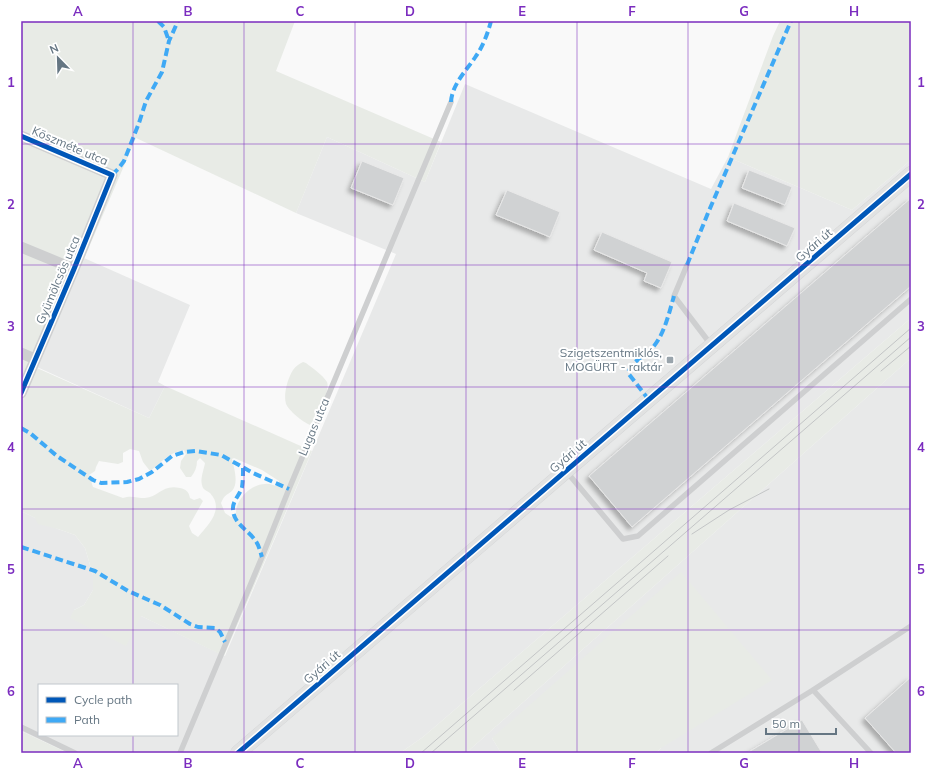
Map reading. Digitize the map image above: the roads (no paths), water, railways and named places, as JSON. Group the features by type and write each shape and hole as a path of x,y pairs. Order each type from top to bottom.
{"street":[{"name":"Köszméte utca","path":"21,136 112,175"},
{"name":"Gyári út","path":"238,753 911,174"},
{"name":"Gyümölcsös utca","path":"21,393 112,175"},
{"path":"21,248 74,269"},
{"path":"21,353 35,359"}],"lane":[{"name":"Lugas utca","path":"180,753 451,102"},
{"path":"687,265 674,296 712,346"},
{"path":"566,471 623,539 638,536 911,299"},
{"path":"711,753 813,690 911,626"},
{"path":"813,690 870,753"},
{"path":"21,727 38,735"},
{"path":"40,736 75,753"}],"tram line":[{"path":"421,753 911,328"},
{"path":"431,753 911,337"},
{"path":"881,371 911,346"},
{"path":"692,534 729,510 769,489"},
{"path":"514,690 668,556"}],"place":[{"name":"Szigetszentmiklós, MOGÜRT - raktár","path":"670,360"}]}
